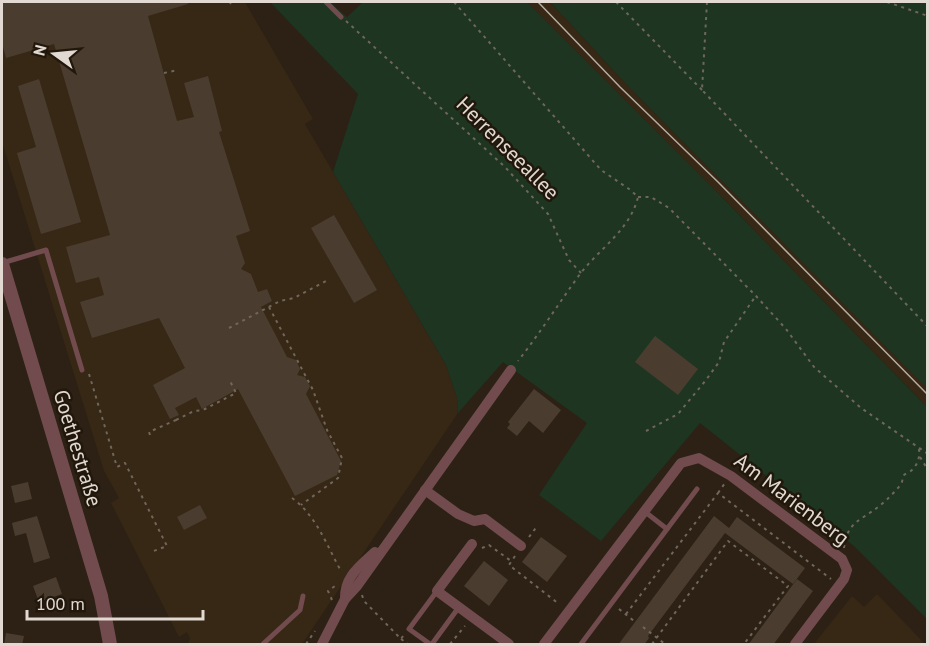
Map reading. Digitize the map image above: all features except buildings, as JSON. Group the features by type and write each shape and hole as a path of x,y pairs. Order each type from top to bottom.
{"street":[{"name":"Goethestraße","path":"2,264 101,596 110,645"},
{"path":"322,645 345,598 344,586 353,582 403,521 511,370"},
{"name":"Am Marienberg","path":"544,645 681,463 699,458 731,476 842,559 847,570 840,585"},
{"path":"425,490 458,514 474,521 485,519 522,546"},
{"path":"476,547 437,591 509,645"},
{"path":"795,645 840,585"}],"lane":[{"path":"326,2 341,17"},
{"path":"2,264 46,250 84,369"},
{"path":"581,645 697,489"},
{"path":"643,511 667,529"},
{"path":"437,591 409,629 431,645 459,606"},
{"path":"263,645 300,610 303,596"}],"path":[{"path":"454,2 601,170 638,197 651,197 669,208 756,296 786,329 814,367 861,408 927,454"},
{"path":"616,2 927,327"},
{"path":"702,90 707,2"},
{"path":"887,2 927,16"},
{"name":"Herrenseeallee","path":"341,17 505,167 548,214 569,260 582,273"},
{"path":"164,73 178,70"},
{"path":"511,370 582,273 626,225 638,197"},
{"path":"229,328 280,301 294,298 326,282"},
{"path":"646,431 678,414 706,380 719,362 724,342 756,296"},
{"path":"269,307 313,390 327,429 342,458 338,478 301,505"},
{"path":"84,369 117,467 125,463 167,546 151,552"},
{"path":"150,435 149,432 175,418 202,410 236,393 229,379"},
{"path":"842,559 845,537 849,528 891,495 902,482 904,475 916,465 920,457 920,449"},
{"path":"920,457 927,470"},
{"path":"626,614 718,493 840,585"},
{"path":"292,498 301,505 323,537 340,571 353,582 364,601 408,645"},
{"path":"538,525 508,565 569,611"},
{"path":"652,645 728,542 788,586 744,645"},
{"path":"476,547 489,545 511,561"},
{"path":"333,601 328,591 337,584"},
{"path":"612,603 634,621"},
{"path":"450,645 472,616"},
{"path":"643,627 665,645"},
{"path":"306,645 316,629"},
{"path":"401,639 409,629"}],"shaded area":[{"path":"2,2 245,2 313,119 305,124 446,365 457,398 458,413 302,644 188,644 190,638 187,632 179,637 111,503 119,498 104,471 2,142"},
{"path":"527,2 550,2 626,84 927,387 927,407 713,188"},
{"path":"877,594 925,644 814,644 852,596 864,607"}],"green space":[{"path":"270,2 330,2 347,17 363,2 527,2 927,407 927,619 854,546 700,423 601,541 539,495 587,423 503,362 458,413 457,398 446,365 333,172 358,94"},
{"path":"550,2 927,2 927,388 626,84"}],"tram line":[{"path":"538,2 928,395"}]}
